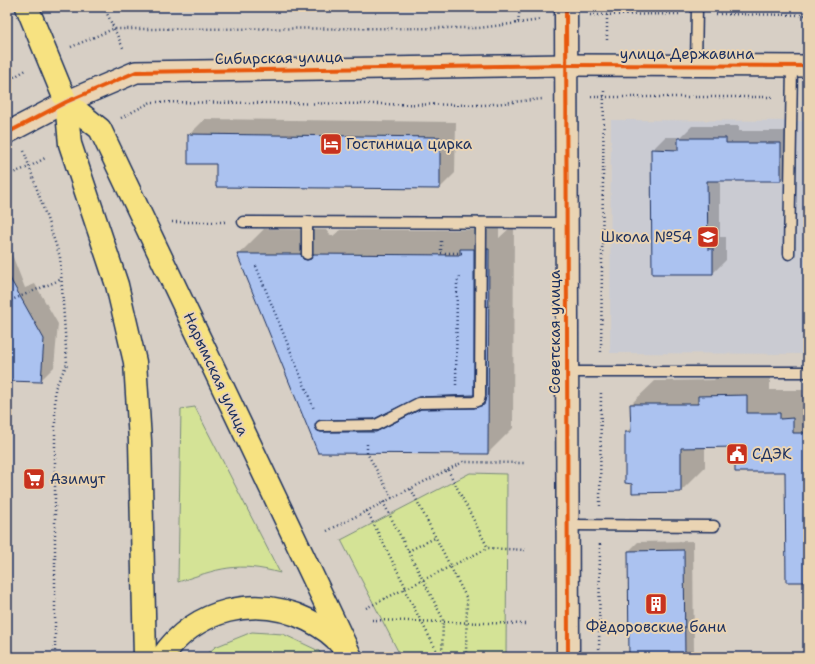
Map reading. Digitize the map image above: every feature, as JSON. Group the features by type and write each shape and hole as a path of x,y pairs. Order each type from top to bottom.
{"main road":[{"name":"Нарымская улица","path":"27,7 66,102 70,144 117,285 135,362 140,441 145,657"},
{"name":"Нарымская улица","path":"66,102 100,129 350,657"},
{"path":"162,657 171,644 191,626 215,614 242,607 269,607 295,614 319,626 340,643 350,657"}],"street":[{"name":"Советская улица","path":"566,12 568,657"},
{"name":"Сибирская улица","path":"7,133 66,102 136,72 566,65"},
{"name":"улица Державина","path":"566,65 800,66"}],"lane":[{"path":"696,65 697,10"},
{"path":"789,254 792,97 800,66"},
{"path":"243,222 567,223"},
{"path":"307,222 307,254"},
{"path":"321,426 376,425 419,402 474,402 478,400 480,396 481,223"},
{"path":"567,372 808,372"},
{"path":"568,525 714,526"}],"path":[{"path":"518,23 520,7"},
{"path":"606,46 607,7"},
{"path":"92,38 113,29 479,28 518,23 566,12 607,14 697,10 808,15"},
{"path":"7,81 14,77"},
{"path":"100,129 151,102 484,105 566,97 792,97"},
{"path":"7,175 29,167 70,144"},
{"path":"23,148 60,257 62,279 67,364 55,388 55,657"},
{"path":"170,222 243,222"},
{"path":"441,240 441,253 468,254"},
{"path":"256,266 321,426"},
{"path":"456,402 457,282 459,277 466,271"},
{"path":"7,302 62,279"},
{"path":"367,453 392,498"},
{"path":"327,531 464,462 525,463"},
{"path":"448,470 488,548"},
{"path":"411,489 466,599 466,657"},
{"path":"383,502 443,622 441,657"},
{"path":"367,511 421,621 441,657"},
{"path":"408,551 435,538"},
{"path":"366,608 488,548 525,550"},
{"path":"372,620 525,624"}],"shaded area":[{"name":"Школа №54","path":"611,120 806,121 805,354 610,353"}],"green space":[{"path":"195,407 280,573 265,569 239,567 217,570 178,582 181,409"},
{"path":"470,473 507,474 506,657 401,657 341,540"},
{"path":"252,632 283,634 319,651 323,657 204,657 215,647"}],"building":[{"path":"188,134 440,137 440,189 216,187 216,164 188,164"},
{"path":"678,138 726,138 726,143 781,143 781,181 707,181 708,249 713,249 713,274 652,274 651,149 678,150"},
{"path":"460,249 474,249 474,395 419,397 374,419 321,420 316,423 315,427 321,432 376,432 421,409 474,408 484,405 486,396 487,249 489,249 488,454 318,453 237,254 301,254 303,259 307,260 311,259 313,254 460,255"},
{"path":"7,273 44,339 41,382 7,381"},
{"path":"747,395 747,413 780,413 780,419 793,418 793,433 808,433 808,582 786,582 785,472 735,472 735,447 681,448 681,492 632,493 632,484 625,483 625,432 631,432 630,404 698,404 698,396"},
{"name":"Фёдоровские бани","path":"684,550 685,657 629,657 628,551"}],"cycle path":[{"path":"566,7 568,657"},
{"path":"7,133 66,102 136,72 566,65 808,66"}],"place":[{"name":"Гостиница цирка","path":"331,144"},
{"name":"Школа №54","path":"708,237"},
{"name":"СДЭК","path":"737,454"},
{"name":"Азимут","path":"34,479"},
{"name":"Фёдоровские бани","path":"656,604"}]}
